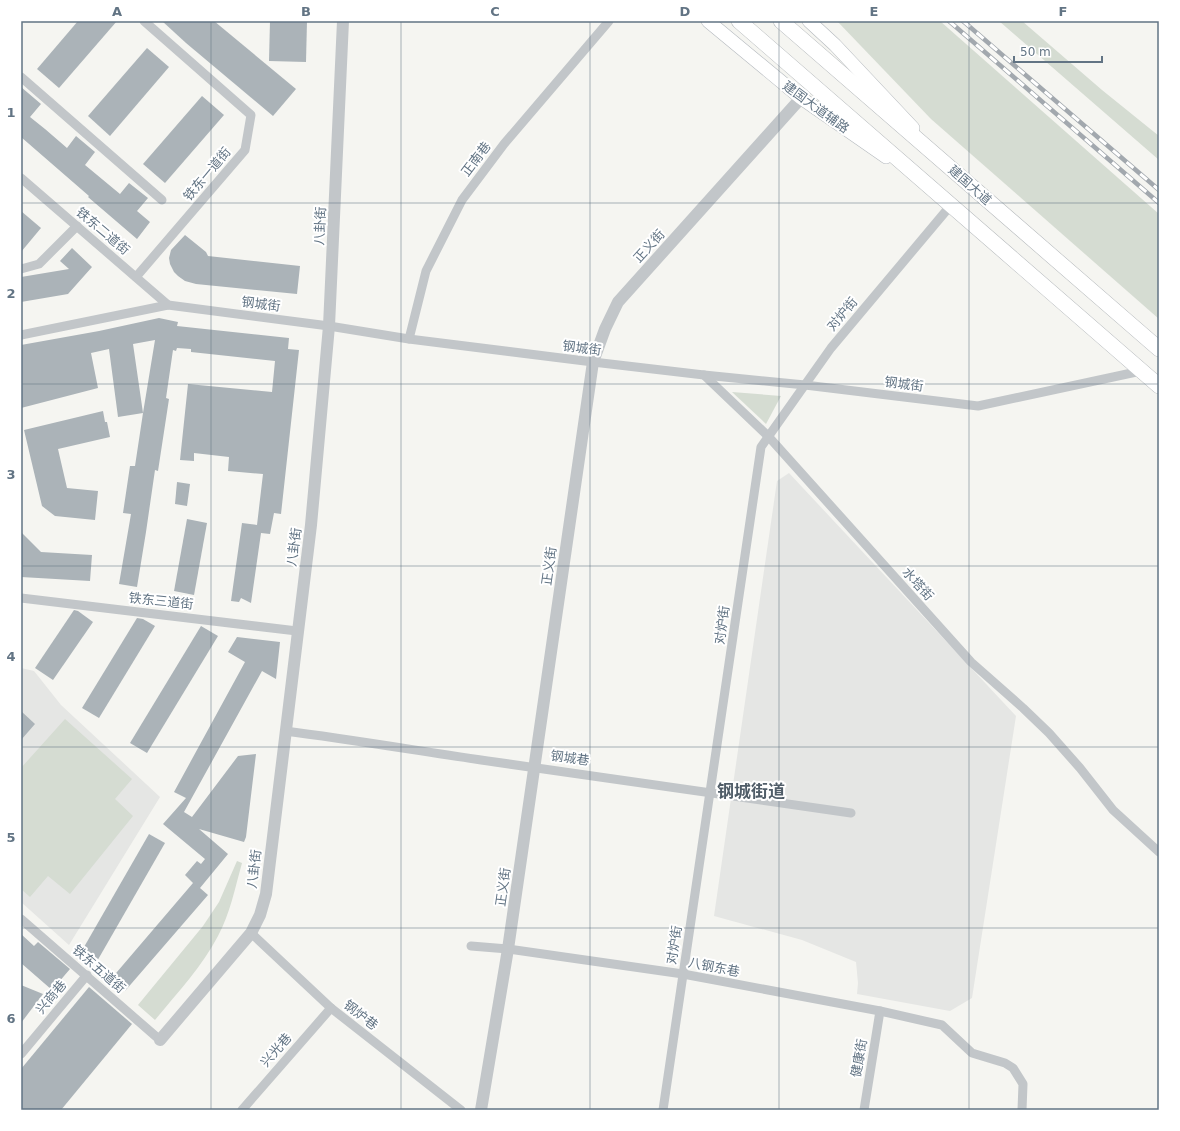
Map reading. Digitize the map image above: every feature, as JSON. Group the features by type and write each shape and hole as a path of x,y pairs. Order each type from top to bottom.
{"highway":[{"path":"740,21 1159,386"},
{"name":"建国大道","path":"781,21 1159,349"}],"main road":[{"name":"建国大道辅路","path":"708,21 801,98 929,186"},
{"path":"809,21 835,45 952,170"}],"street":[{"name":"铁东一道街","path":"136,277 245,150 251,115 144,21"},
{"name":"八卦街","path":"160,1040 251,933 260,915 266,894 311,525 329,326 343,21"},
{"name":"正南巷","path":"409,339 426,271 462,200 504,144 608,21"},
{"path":"21,77 162,200"},
{"name":"正义街","path":"481,1110 508,949 593,362 605,329 618,302 801,98"},
{"name":"铁东二道街","path":"21,178 168,305"},
{"name":"对炉街","path":"663,1110 761,447 831,348 951,205"},
{"path":"21,269 39,264 77,226"},
{"name":"钢城街","path":"21,335 168,305 329,326 409,339 704,376 804,385 978,406 1141,371"},
{"name":"水塔街","path":"704,376 768,436 971,662 1023,708 1080,768 1113,810 1159,852"},
{"name":"铁东三道街","path":"21,598 297,631"},
{"name":"钢城巷","path":"285,731 342,738 851,813"},
{"name":"铁东五道街","path":"21,919 160,1040"},
{"name":"钢炉巷","path":"251,933 331,1008 461,1110"},
{"name":"八钢东巷","path":"471,946 508,949 683,974 880,1011 942,1025 972,1053 1005,1063 1013,1068 1023,1084 1022,1110"},
{"name":"兴商巷","path":"21,1054 86,975"},
{"name":"兴光巷","path":"242,1110 331,1008"},
{"name":"健康街","path":"864,1110 880,1011"}],"shaded area":[{"path":"837,21 940,21 1159,214 1159,319 931,119"},
{"path":"999,21 1022,21 1102,90 1159,136 1159,160"},
{"path":"732,392 781,396 766,424"},
{"path":"789,473 1016,716 972,998 950,1011 857,994 858,983 856,962 802,940 714,916 777,481"},
{"path":"21,668 34,671 61,705 160,797 69,945 21,902"},
{"path":"65,719 132,779 115,799 133,816 70,894 48,876 30,897 21,889 21,768"},
{"path":"237,861 242,863 229,910 218,936 197,969 155,1020 138,1005 203,926 219,902"}],"building":[{"path":"78,21 117,21 59,88 37,69"},
{"path":"162,21 214,21 296,89 273,116"},
{"path":"270,21 307,21 306,62 269,61"},
{"path":"147,48 169,67 110,136 88,116"},
{"path":"21,87 41,104 30,117 67,148 76,136 95,152 85,165 120,194 129,183 148,198 137,211 150,222 137,239 21,137"},
{"path":"202,96 224,115 165,183 143,164"},
{"path":"21,211 41,228 21,252"},
{"path":"185,235 206,252 208,256 300,266 297,294 196,284 185,281 174,272 169,258 171,250"},
{"path":"72,248 92,267 68,294 21,302 21,277 69,269 60,261"},
{"path":"159,318 178,322 177,326 289,338 288,349 299,350 281,514 274,513 270,534 261,533 251,603 241,598 239,602 231,601 242,523 257,525 263,474 228,471 229,457 194,453 194,461 180,460 188,384 272,392 275,361 191,352 191,349 177,348 176,351 173,350 166,398 169,399 158,471 155,470 137,587 119,584 131,514 123,513 130,466 135,466 143,413 118,417 109,349 91,353 98,388 21,408 21,345 99,331","holes":["155,340 143,413 133,344"]},
{"path":"103,411 110,437 58,449 67,488 98,491 95,520 55,516 42,506 24,430"},
{"path":"177,482 190,484 187,506 175,504"},
{"path":"187,519 207,523 194,595 174,591"},
{"path":"21,532 41,552 92,555 90,581 21,577"},
{"path":"74,610 78,611 93,622 53,680 35,668"},
{"path":"137,618 143,619 155,626 99,718 82,708"},
{"path":"201,626 218,636 147,753 130,743"},
{"path":"237,637 280,642 276,679 262,671 184,812 192,817 238,756 256,754 246,837 244,842 199,829 228,854 200,888 208,895 125,991 111,979 193,883 185,875 197,861 201,864 205,859 163,824 186,798 174,792 245,662 228,652"},
{"path":"21,711 35,724 21,740"},
{"path":"149,834 165,843 96,963 80,954"},
{"path":"21,934 34,946 38,942 70,969 52,990 21,963"},
{"path":"21,985 43,994 21,1023"},
{"path":"89,987 132,1024 61,1110 21,1110 21,1069"}],"railway":[{"path":"949,21 1159,203"},
{"path":"963,21 1159,190"}],"district":[{"name":"钢城街道","path":"751,791"}]}
